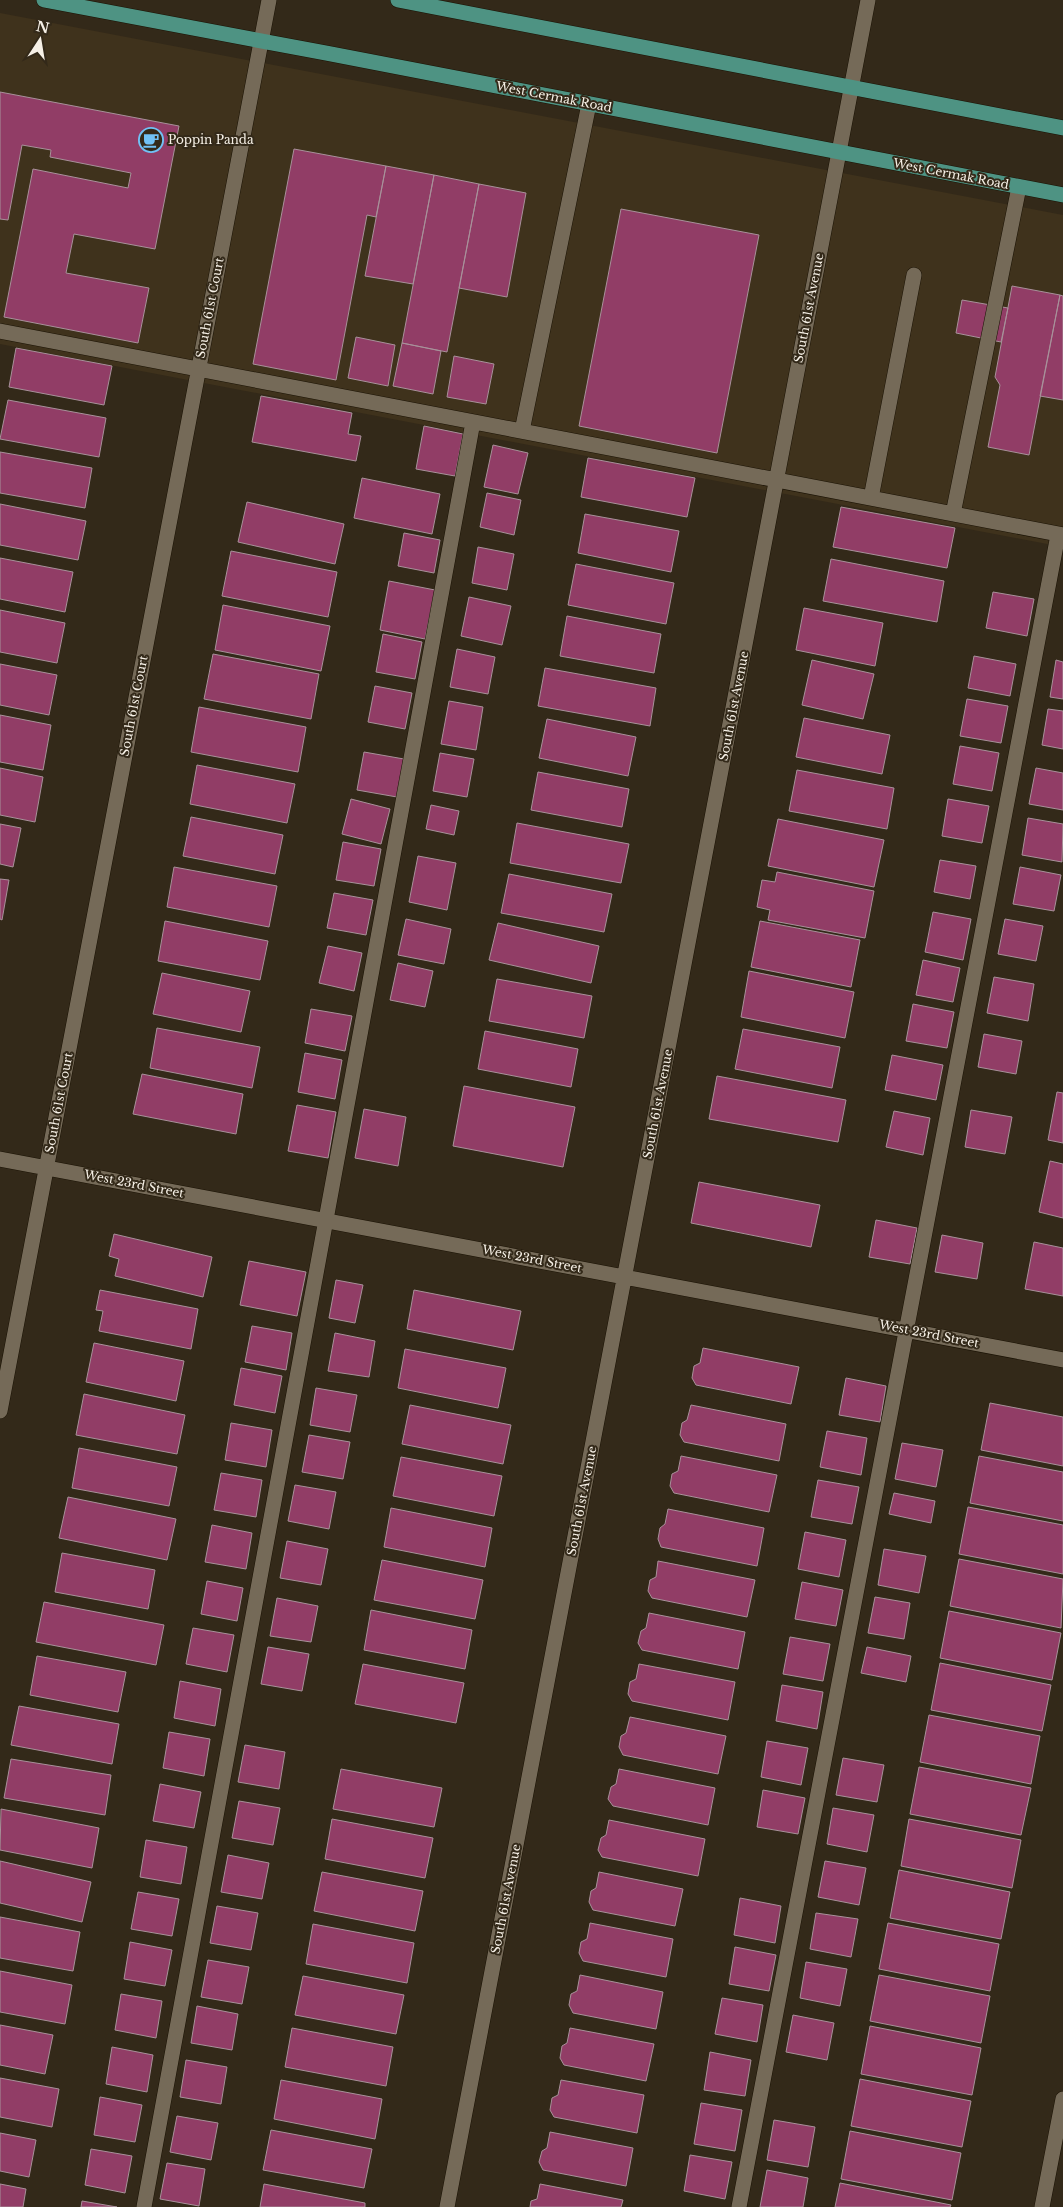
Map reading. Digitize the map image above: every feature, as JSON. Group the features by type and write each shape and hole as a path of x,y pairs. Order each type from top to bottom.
{"main road":[{"name":"West Cermak Road","path":"44,0 262,40 1063,195"},
{"path":"398,0 1063,128"}],"street":[{"name":"South 61st Court","path":"0,1411 269,0"},
{"name":"South 61st Avenue","path":"447,2207 868,0"},
{"path":"522,431 588,104"},
{"path":"953,514 1019,187"},
{"path":"871,498 914,275"},
{"path":"0,331 1061,535 906,1330 739,2207"},
{"path":"144,2207 473,422"},
{"name":"West 23rd Street","path":"0,1159 1063,1360"},
{"path":"1042,2207 1063,2099"}],"shaded area":[{"path":"0,13 1063,215 1063,547 0,344"}],"building":[{"path":"0,92 179,126 155,249 74,234 66,273 149,288 138,343 4,317 33,169 128,188 131,173 50,157 51,150 22,145 8,220 0,219"},
{"path":"294,149 386,166 376,217 367,215 336,380 253,364"},
{"path":"386,166 434,175 413,284 365,276"},
{"path":"434,175 479,184 447,352 402,343"},
{"path":"479,184 526,193 507,297 459,288"},
{"path":"621,209 759,235 717,453 579,426"},
{"path":"1012,286 1060,295 1029,455 988,447 1000,385 995,377"},
{"path":"1060,295 1063,296 1063,400 1040,396"},
{"path":"962,300 1008,308 1001,342 956,333"},
{"path":"356,337 395,345 388,386 348,378"},
{"path":"402,343 441,351 433,394 393,386"},
{"path":"16,348 112,366 104,405 9,387"},
{"path":"454,356 494,364 486,404 447,397"},
{"path":"261,396 352,413 348,434 361,436 356,461 252,442"},
{"path":"8,400 106,418 99,457 0,439"},
{"path":"424,426 463,434 455,476 416,469"},
{"path":"493,445 528,453 518,494 484,487"},
{"path":"0,452 92,468 85,508 0,493"},
{"path":"588,458 695,478 687,517 581,497"},
{"path":"362,478 440,494 432,534 354,518"},
{"path":"487,493 521,500 514,535 480,527"},
{"path":"247,502 344,524 335,564 238,542"},
{"path":"0,504 86,521 78,560 0,545"},
{"path":"841,507 955,528 947,568 833,547"},
{"path":"585,514 679,531 671,572 578,553"},
{"path":"404,533 440,540 434,573 398,566"},
{"path":"478,547 514,554 507,590 472,583"},
{"path":"231,551 337,572 328,617 222,596"},
{"path":"0,558 73,572 65,612 0,599"},
{"path":"831,559 944,581 937,622 823,601"},
{"path":"576,564 674,583 666,624 568,605"},
{"path":"389,581 435,590 425,639 380,630"},
{"path":"993,592 1034,599 1027,636 986,628"},
{"path":"469,597 511,606 502,645 461,636"},
{"path":"223,605 330,626 321,671 215,650"},
{"path":"804,608 883,623 875,666 796,650"},
{"path":"0,610 65,623 57,663 0,652"},
{"path":"567,616 661,634 654,673 560,656"},
{"path":"383,634 422,642 415,679 376,672"},
{"path":"457,649 495,657 488,694 450,687"},
{"path":"213,654 319,674 311,719 204,699"},
{"path":"974,656 1016,664 1010,696 968,688"},
{"path":"812,660 874,674 863,719 802,705"},
{"path":"1056,660 1063,662 1063,699 1050,697"},
{"path":"0,664 57,675 49,715 0,705"},
{"path":"545,668 656,688 650,726 538,706"},
{"path":"375,686 412,693 405,729 368,722"},
{"path":"967,699 1008,706 1001,743 960,736"},
{"path":"449,701 483,707 476,750 441,744"},
{"path":"199,707 306,727 298,772 191,752"},
{"path":"1048,709 1063,711 1063,749 1042,745"},
{"path":"0,715 51,725 43,770 0,762"},
{"path":"804,718 890,735 882,774 796,757"},
{"path":"547,719 636,737 628,776 539,758"},
{"path":"960,746 999,753 992,791 953,784"},
{"path":"364,752 404,759 397,797 357,790"},
{"path":"440,753 474,759 467,797 433,791"},
{"path":"197,765 295,784 287,823 190,804"},
{"path":"0,768 43,777 35,822 0,815"},
{"path":"1036,768 1063,773 1063,810 1029,804"},
{"path":"797,770 894,788 887,829 789,811"},
{"path":"538,772 629,789 622,827 531,810"},
{"path":"351,799 390,809 381,844 342,834"},
{"path":"948,799 989,806 982,843 942,836"},
{"path":"431,805 459,811 454,835 426,829"},
{"path":"191,817 283,835 275,874 183,856"},
{"path":"1028,818 1063,824 1062,862 1022,855"},
{"path":"778,819 884,840 874,887 768,866"},
{"path":"517,823 629,844 621,883 510,863"},
{"path":"0,824 21,828 13,867 0,864"},
{"path":"343,842 381,849 374,886 336,880"},
{"path":"418,856 456,863 447,910 409,902"},
{"path":"940,860 976,866 970,899 934,892"},
{"path":"174,867 277,886 269,927 167,907"},
{"path":"1020,867 1061,875 1054,911 1013,904"},
{"path":"777,872 874,891 865,938 768,920 770,910 757,907 762,880 775,882"},
{"path":"509,874 612,894 604,932 501,913"},
{"path":"0,879 9,880 2,920 0,919"},
{"path":"334,893 373,900 366,935 327,928"},
{"path":"933,912 971,919 963,960 925,952"},
{"path":"406,919 451,929 444,964 398,955"},
{"path":"1005,919 1043,926 1036,961 998,954"},
{"path":"165,921 268,941 260,980 158,961"},
{"path":"760,921 860,940 851,987 751,967"},
{"path":"498,923 599,946 591,983 489,960"},
{"path":"328,946 362,953 354,991 319,983"},
{"path":"923,960 960,968 953,1002 916,995"},
{"path":"398,963 433,971 425,1007 390,1000"},
{"path":"749,971 854,992 845,1038 741,1017"},
{"path":"162,973 250,991 241,1032 153,1014"},
{"path":"994,977 1034,984 1028,1021 987,1013"},
{"path":"497,979 592,996 584,1038 489,1021"},
{"path":"913,1004 954,1012 947,1048 906,1041"},
{"path":"311,1009 352,1016 345,1051 305,1043"},
{"path":"157,1028 260,1047 252,1088 150,1068"},
{"path":"743,1029 840,1047 832,1088 735,1069"},
{"path":"485,1031 578,1049 571,1087 478,1069"},
{"path":"984,1034 1022,1041 1016,1074 978,1067"},
{"path":"305,1053 342,1060 335,1099 298,1092"},
{"path":"892,1055 943,1065 936,1100 885,1090"},
{"path":"142,1074 243,1094 236,1134 133,1114"},
{"path":"717,1076 846,1100 838,1142 709,1119"},
{"path":"464,1086 575,1107 563,1167 453,1146"},
{"path":"1057,1092 1063,1093 1063,1143 1048,1140"},
{"path":"297,1105 336,1112 328,1158 288,1151"},
{"path":"364,1109 406,1117 398,1166 355,1158"},
{"path":"971,1110 1012,1117 1005,1154 965,1147"},
{"path":"894,1111 930,1118 923,1155 886,1147"},
{"path":"1050,1161 1063,1164 1063,1218 1039,1212"},
{"path":"699,1182 820,1205 811,1247 691,1223"},
{"path":"876,1220 917,1228 910,1264 869,1257"},
{"path":"114,1234 212,1257 203,1297 115,1276 119,1259 109,1256"},
{"path":"942,1235 983,1243 977,1279 935,1272"},
{"path":"1034,1242 1063,1248 1063,1296 1025,1289"},
{"path":"249,1261 306,1272 297,1316 240,1305"},
{"path":"336,1280 363,1285 355,1323 329,1318"},
{"path":"100,1290 198,1309 191,1349 99,1331 103,1311 96,1310"},
{"path":"414,1290 521,1311 513,1350 407,1329"},
{"path":"252,1326 292,1333 286,1370 245,1362"},
{"path":"335,1333 375,1341 369,1377 328,1371"},
{"path":"94,1343 184,1361 176,1401 86,1382"},
{"path":"703,1348 799,1367 791,1404 696,1385 692,1378 694,1366 700,1363"},
{"path":"405,1349 506,1368 498,1408 398,1388"},
{"path":"241,1368 282,1376 275,1413 234,1405"},
{"path":"846,1378 886,1386 880,1422 839,1415"},
{"path":"316,1388 357,1395 350,1432 310,1425"},
{"path":"84,1394 185,1415 177,1454 76,1435"},
{"path":"990,1403 1063,1417 1063,1466 981,1450"},
{"path":"410,1405 511,1425 503,1464 402,1444"},
{"path":"691,1405 786,1424 779,1461 684,1442 680,1435 682,1423 687,1420"},
{"path":"231,1423 272,1430 266,1467 225,1460"},
{"path":"827,1431 867,1438 861,1475 820,1467"},
{"path":"309,1435 350,1442 343,1479 302,1472"},
{"path":"902,1443 943,1450 936,1487 895,1479"},
{"path":"79,1448 177,1467 169,1506 72,1488"},
{"path":"681,1456 777,1475 769,1512 674,1493 670,1486 672,1474 678,1471"},
{"path":"979,1456 1063,1472 1063,1521 970,1503"},
{"path":"401,1457 502,1476 494,1516 393,1496"},
{"path":"221,1473 262,1480 256,1517 214,1510"},
{"path":"818,1480 859,1487 852,1524 811,1517"},
{"path":"295,1485 336,1492 329,1529 288,1521"},
{"path":"894,1493 935,1501 931,1523 889,1514"},
{"path":"68,1497 176,1519 167,1560 59,1538"},
{"path":"968,1507 1063,1525 1063,1574 959,1554"},
{"path":"391,1508 492,1528 485,1567 384,1547"},
{"path":"668,1509 764,1528 757,1566 661,1547 658,1539 660,1528 665,1524"},
{"path":"212,1525 252,1533 246,1569 205,1562"},
{"path":"805,1532 846,1540 839,1577 798,1569"},
{"path":"287,1541 328,1549 321,1585 280,1578"},
{"path":"884,1549 926,1556 919,1593 878,1585"},
{"path":"62,1553 155,1570 148,1609 55,1592"},
{"path":"959,1559 1063,1579 1061,1628 950,1606"},
{"path":"382,1560 483,1580 475,1619 374,1600"},
{"path":"658,1561 755,1580 747,1617 652,1598 648,1591 650,1580 656,1577"},
{"path":"207,1581 243,1588 237,1621 201,1614"},
{"path":"802,1582 843,1590 836,1626 795,1619"},
{"path":"875,1597 910,1603 904,1639 868,1633"},
{"path":"277,1598 318,1606 311,1642 270,1636"},
{"path":"44,1602 164,1625 156,1665 36,1642"},
{"path":"371,1610 472,1630 465,1669 364,1650"},
{"path":"949,1611 1061,1633 1052,1680 940,1658"},
{"path":"649,1613 745,1632 738,1669 642,1650 638,1643 641,1631 646,1628"},
{"path":"193,1628 234,1635 227,1672 186,1664"},
{"path":"790,1637 830,1644 823,1681 783,1674"},
{"path":"268,1647 309,1654 302,1691 261,1684"},
{"path":"867,1647 911,1656 906,1682 861,1673"},
{"path":"37,1656 126,1672 118,1712 30,1695"},
{"path":"940,1663 1051,1685 1042,1731 931,1710"},
{"path":"363,1664 464,1683 456,1723 355,1704"},
{"path":"639,1664 735,1682 728,1720 632,1701 628,1694 630,1682 636,1679"},
{"path":"180,1681 221,1689 215,1726 174,1718"},
{"path":"782,1685 823,1692 817,1729 776,1721"},
{"path":"19,1706 119,1724 112,1764 11,1745"},
{"path":"929,1715 1040,1736 1031,1784 920,1762"},
{"path":"630,1717 726,1736 718,1774 623,1755 619,1747 621,1736 626,1733"},
{"path":"169,1732 210,1739 204,1776 163,1768"},
{"path":"767,1741 808,1748 801,1785 761,1777"},
{"path":"245,1745 285,1752 279,1789 238,1782"},
{"path":"843,1758 884,1765 877,1802 836,1795"},
{"path":"11,1759 111,1775 105,1815 4,1798"},
{"path":"919,1767 1031,1788 1021,1835 910,1814"},
{"path":"341,1769 442,1788 434,1827 333,1809"},
{"path":"619,1769 715,1788 708,1825 613,1806 608,1799 611,1787 616,1784"},
{"path":"160,1784 201,1792 194,1828 153,1821"},
{"path":"763,1790 805,1798 798,1834 757,1827"},
{"path":"239,1801 280,1808 273,1845 232,1838"},
{"path":"833,1808 874,1815 867,1852 827,1844"},
{"path":"1,1809 99,1828 92,1868 0,1850"},
{"path":"332,1819 433,1838 425,1878 325,1859"},
{"path":"909,1819 1021,1840 1012,1888 901,1866"},
{"path":"609,1820 705,1839 698,1876 602,1857 598,1850 601,1838 606,1835"},
{"path":"146,1840 187,1847 181,1884 140,1877"},
{"path":"228,1855 269,1863 262,1899 221,1892"},
{"path":"0,1861 91,1882 82,1922 0,1903"},
{"path":"825,1861 866,1868 859,1905 818,1897"},
{"path":"899,1870 1010,1892 1001,1939 890,1918"},
{"path":"322,1872 423,1891 415,1931 314,1911"},
{"path":"599,1872 683,1889 675,1926 593,1910 589,1902 591,1891 596,1888"},
{"path":"138,1892 179,1899 172,1936 131,1929"},
{"path":"740,1898 781,1906 775,1943 734,1935"},
{"path":"217,1906 258,1913 251,1950 210,1943"},
{"path":"816,1913 858,1919 851,1957 810,1949"},
{"path":"0,1917 80,1932 73,1971 0,1958"},
{"path":"590,1923 673,1939 666,1977 583,1961 579,1953 581,1942 587,1939"},
{"path":"888,1923 999,1944 990,1991 879,1969"},
{"path":"313,1924 414,1943 407,1983 306,1964"},
{"path":"130,1942 172,1950 165,1986 124,1979"},
{"path":"735,1947 776,1955 769,1991 729,1984"},
{"path":"208,1960 249,1967 242,2004 201,1997"},
{"path":"806,1962 847,1969 840,2006 800,1998"},
{"path":"0,1971 72,1985 65,2024 0,2012"},
{"path":"580,1975 663,1992 656,2029 573,2013 569,2005 571,1994 577,1991"},
{"path":"879,1975 990,1996 981,2043 870,2021"},
{"path":"303,1976 404,1995 396,2034 295,2015"},
{"path":"121,1994 162,2001 156,2038 115,2030"},
{"path":"722,1998 763,2005 757,2042 715,2034"},
{"path":"197,2006 238,2014 232,2050 191,2043"},
{"path":"793,2015 834,2023 827,2060 786,2052"},
{"path":"0,2025 53,2035 45,2074 0,2065"},
{"path":"870,2026 981,2048 972,2095 861,2074"},
{"path":"292,2028 393,2047 386,2086 285,2067"},
{"path":"570,2028 654,2044 646,2081 564,2065 560,2058 562,2046 567,2043"},
{"path":"112,2047 153,2055 147,2092 106,2084"},
{"path":"710,2052 751,2060 745,2096 704,2090"},
{"path":"186,2060 227,2067 221,2104 180,2097"},
{"path":"0,2078 59,2089 52,2127 0,2117"},
{"path":"860,2079 971,2101 962,2147 851,2126"},
{"path":"281,2080 382,2099 375,2139 274,2119"},
{"path":"561,2080 644,2095 637,2133 554,2117 550,2110 552,2098 558,2095"},
{"path":"100,2097 142,2105 135,2142 94,2135"},
{"path":"701,2103 742,2110 735,2151 694,2144"},
{"path":"177,2116 218,2123 211,2160 170,2152"},
{"path":"774,2120 815,2127 808,2167 767,2160"},
{"path":"271,2130 372,2149 364,2188 263,2170"},
{"path":"850,2131 961,2153 952,2200 841,2179"},
{"path":"550,2132 633,2148 626,2186 543,2170 539,2162 542,2151 547,2148"},
{"path":"0,2133 36,2140 29,2177 0,2171"},
{"path":"91,2149 132,2156 125,2193 85,2185"},
{"path":"690,2155 732,2162 725,2199 684,2191"},
{"path":"167,2163 205,2169 199,2206 160,2199"},
{"path":"767,2170 808,2178 803,2207 760,2207"},
{"path":"840,2183 951,2205 950,2207 835,2207"},
{"path":"0,2184 26,2189 23,2207 0,2207"},
{"path":"264,2184 365,2203 365,2207 260,2207"},
{"path":"540,2184 623,2200 621,2207 530,2207 531,2201 537,2199"},
{"path":"82,2201 117,2207 81,2207"}],"place":[{"name":"Poppin Panda","path":"151,140"}]}
